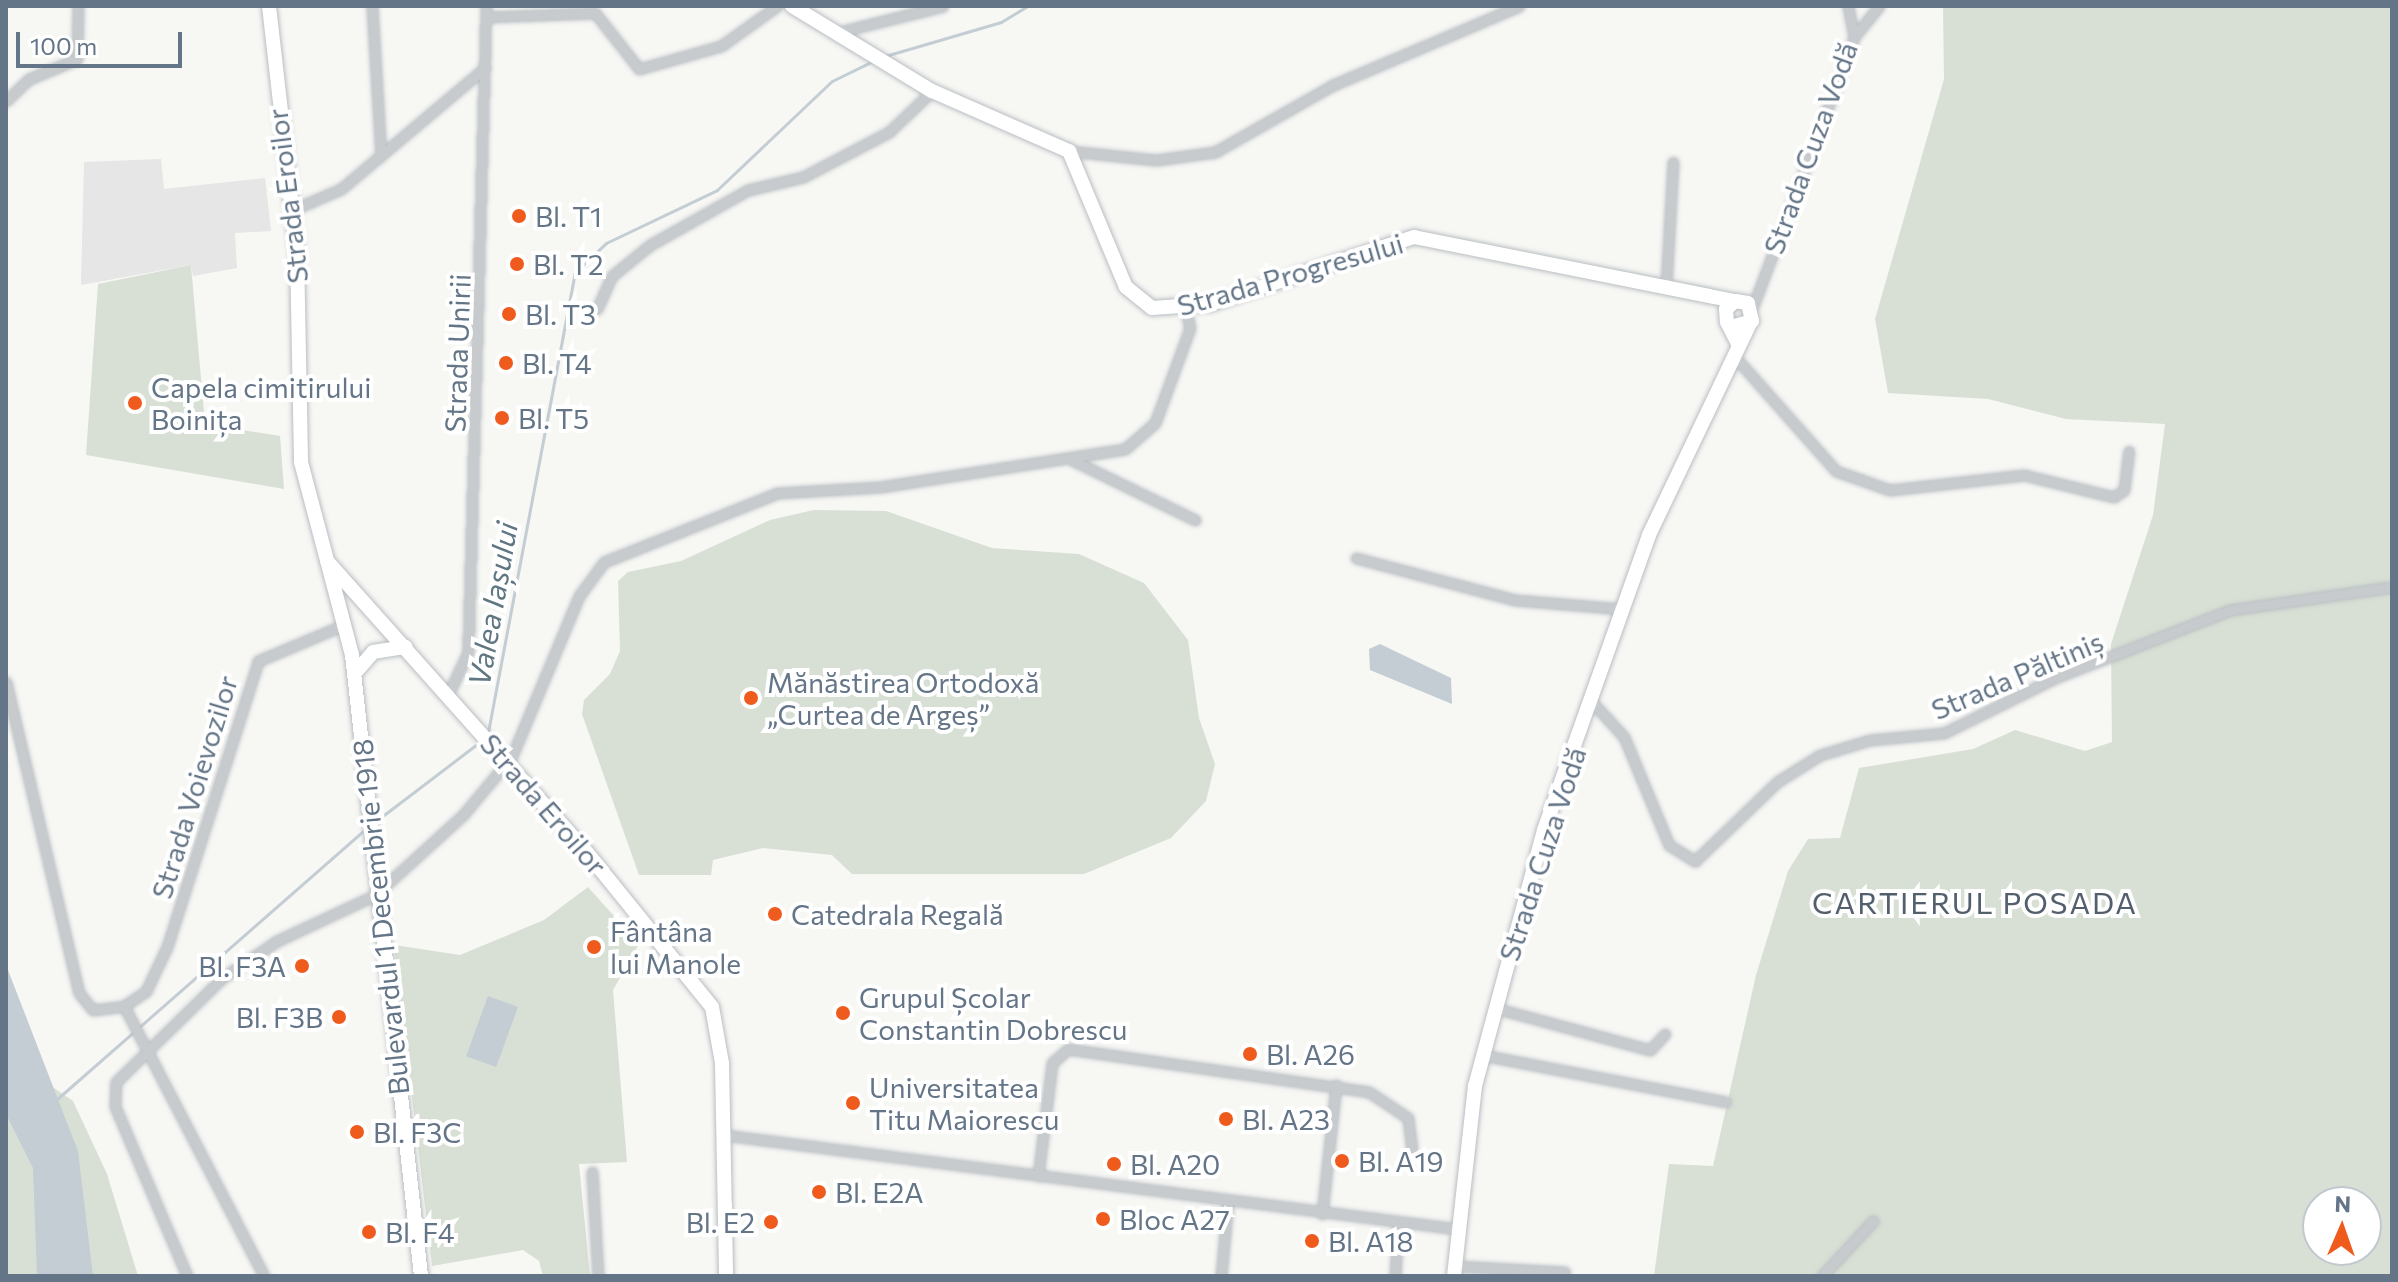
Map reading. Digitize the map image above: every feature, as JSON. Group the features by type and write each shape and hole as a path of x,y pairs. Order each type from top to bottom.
{"main road":[{"name":"Strada Eroilor","path":"269,6 292,210 301,462 326,560 463,710 712,1007 724,1135"},
{"path":"792,6 831,35 932,91 1069,151"},
{"name":"Strada Progresului","path":"1069,151 1126,287 1152,308 1186,310 1414,237 1743,303"},
{"name":"Strada Progresului","path":"1706,298 1728,321"},
{"path":"1728,321 1743,303"},
{"name":"Strada Cuza Vodă","path":"1454,1271 1482,1055 1544,830 1673,479 1749,325 1743,303"},
{"path":"1728,321 1749,325"},
{"path":"1728,321 1736,351"},
{"name":"Bulevardul 1 Decembrie 1918","path":"326,560 346,624 355,673 375,895 421,1276"},
{"path":"355,673 373,652 406,647"},
{"path":"724,1135 726,1276"}],"street":[{"path":"6,101 29,79 77,59 80,29 78,6"},
{"path":"372,6 381,156"},
{"path":"486,12 595,13 639,69 721,46 777,6"},
{"path":"831,35 943,6"},
{"path":"1069,151 1156,160 1215,152 1333,85 1506,8 1519,6"},
{"name":"Strada Cuza Vodă","path":"1743,303 1758,288 1854,37 1848,6"},
{"path":"1854,37 1879,6"},
{"name":"Strada Unirii","path":"448,695 468,652 486,12"},
{"path":"292,210 329,196 486,67"},
{"path":"597,309 612,276 650,245 748,190 803,177 889,132 932,91"},
{"path":"1666,287 1673,162"},
{"path":"187,1276 113,1098 116,1082 145,1049 221,979 277,941 375,895 503,758 579,596 604,562 777,493 1071,460 1125,449 1150,433 1190,328 1186,310"},
{"path":"1736,351 1836,471 1890,490 2024,475 2114,497 2124,490 2129,451"},
{"path":"1071,460 1195,520"},
{"path":"1356,558 1524,602 1623,609"},
{"name":"Strada Păltiniș","path":"1593,703 1624,737 1669,845 1695,861 1777,782 1820,755 1870,740 1944,733 2055,678 2230,610 2392,587"},
{"name":"Strada Voievozilor","path":"124,1006 146,991 167,947 258,661 346,624"},
{"path":"6,682 79,993 93,1010 124,1006 264,1276"},
{"path":"1495,1008 1650,1050 1665,1034"},
{"path":"1038,1176 1052,1063 1061,1051 1336,1085 1396,1105 1412,1127 1412,1149"},
{"path":"1482,1055 1725,1102"},
{"path":"1322,1214 1336,1085"},
{"path":"724,1135 1458,1229"},
{"path":"592,1172 598,1276"},
{"path":"1221,1276 1228,1201"},
{"path":"1822,1276 1873,1221"},
{"path":"1395,1276 1398,1223"},
{"name":"Strada Cuza Vodă","path":"1454,1271 1565,1272"}],"shaded area":[{"path":"1943,6 2392,6 2392,1276 1654,1276 1669,1164 1713,1166 1756,975 1788,871 1808,839 1840,838 1859,768 1973,749 2015,730 2085,751 2112,742 2111,644 2153,515 2165,424 2066,419 1988,399 1888,393 1875,319 1944,79"},
{"path":"161,159 164,189 265,178 271,231 235,233 237,268 193,276 191,265 81,285 84,162"},
{"path":"191,265 205,424 280,436 284,489 86,455 98,284"},
{"path":"814,510 886,511 992,548 1079,554 1144,583 1188,640 1199,718 1215,764 1206,801 1171,838 1084,874 852,874 832,855 763,848 713,860 711,875 639,875 582,714 584,700 610,674 620,651 618,581 628,572 681,561 770,520"},
{"path":"1380,644 1451,678 1452,704 1370,670 1369,649"},
{"path":"588,887 639,944 613,990 627,1162 579,1164 590,1276 543,1276 539,1261 523,1250 432,1266 394,945 460,955 544,920"},
{"path":"6,965 78,1151 93,1276 37,1276 33,1168 6,1114"},
{"path":"488,996 518,1007 496,1067 466,1056"},
{"path":"6,1055 73,1101 107,1174 138,1276 6,1276"}],"waterway":[{"name":"Valea Iașului","path":"885,56 1001,22 1028,6"},
{"name":"Valea Iașului","path":"488,732 575,273 606,243 717,190 832,81 871,62"},
{"name":"Valea Iașului","path":"376,821 481,741"},
{"name":"Valea Iașului","path":"57,1099 367,828"}],"place":[{"name":"Bl. T1","path":"519,216"},
{"name":"Bl. T2","path":"517,264"},
{"name":"Bl. T3","path":"509,314"},
{"name":"Bl. T4","path":"506,363"},
{"name":"Capela cimitirului Boinița","path":"135,403"},
{"name":"Bl. T5","path":"502,418"},
{"name":"Mănăstirea Ortodoxă „Curtea de Argeș”","path":"751,698"},
{"name":"Catedrala Regală","path":"775,914"},
{"name":"Fântâna lui Manole","path":"594,947"},
{"name":"Bl. F3A","path":"302,966"},
{"name":"Grupul Școlar Constantin Dobrescu","path":"843,1013"},
{"name":"Bl. F3B","path":"339,1017"},
{"name":"Bl. A26","path":"1250,1054"},
{"name":"Universitatea Titu Maiorescu","path":"853,1103"},
{"name":"Bl. A23","path":"1226,1119"},
{"name":"Bl. F3C","path":"357,1132"},
{"name":"Bl. A19","path":"1342,1161"},
{"name":"Bl. A20","path":"1114,1164"},
{"name":"Bl. E2A","path":"819,1192"},
{"name":"Bloc A27","path":"1103,1219"},
{"name":"Bl. E2","path":"771,1222"},
{"name":"Bl. F4","path":"369,1232"},
{"name":"Bl. A18","path":"1312,1241"}],"district":[{"name":"CARTIERUL POSADA","path":"1975,902"}]}
